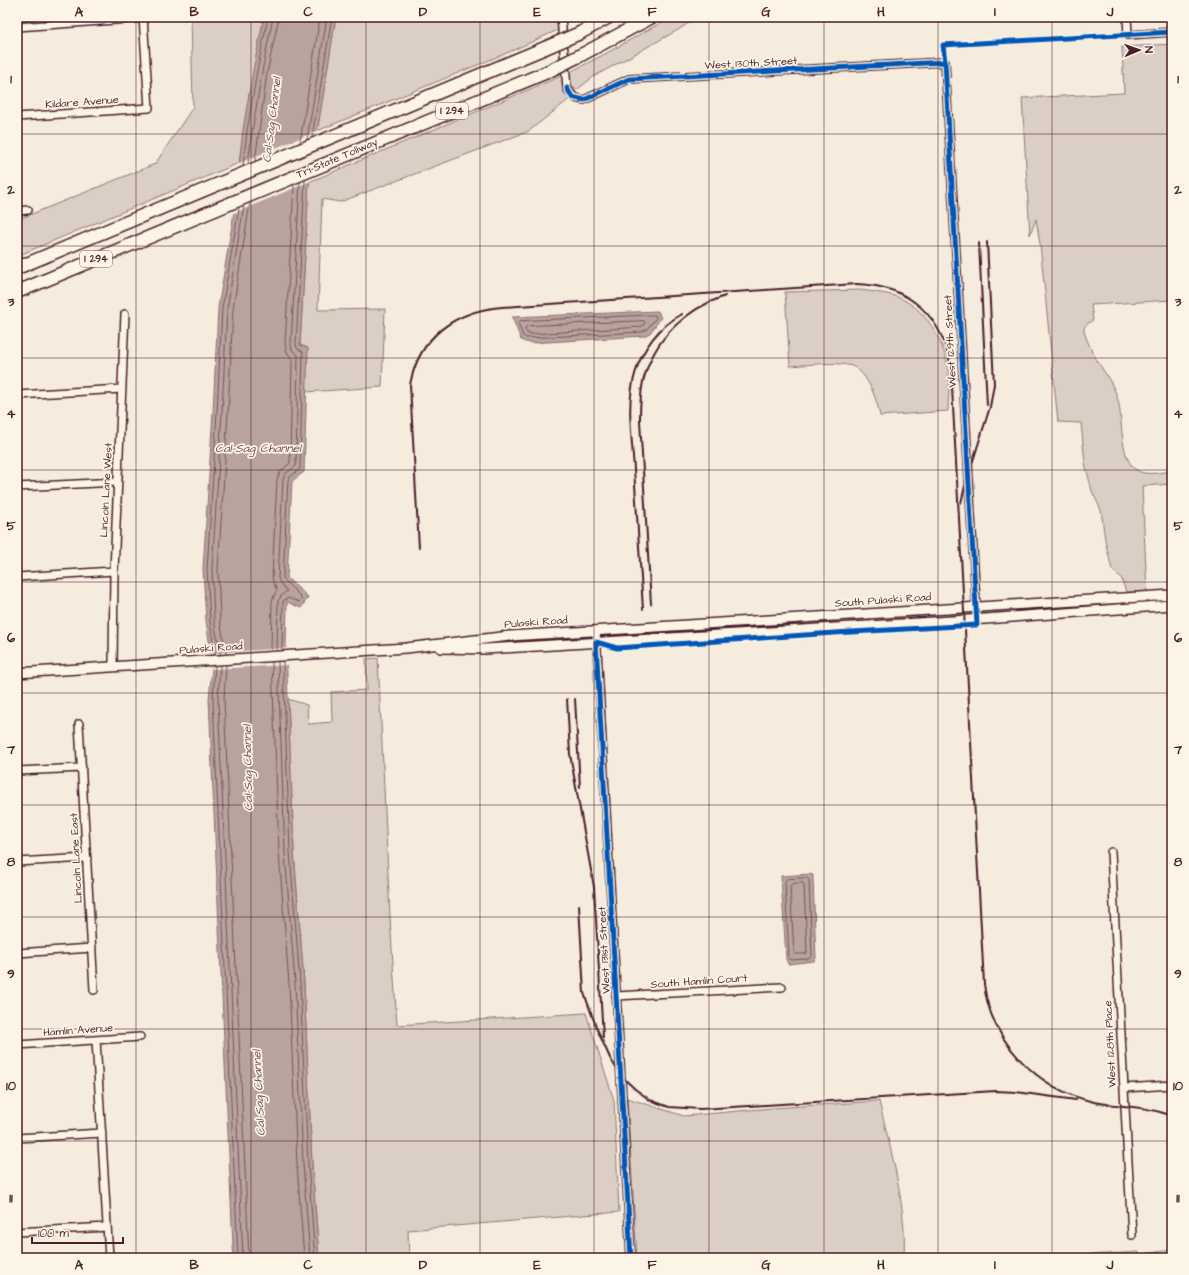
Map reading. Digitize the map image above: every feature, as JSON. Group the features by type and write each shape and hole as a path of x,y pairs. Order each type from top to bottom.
{"highway":[{"name":"Tri-State Tollway","path":"17,268 545,48 580,33 609,17"},
{"name":"Tri-State Tollway","path":"17,292 358,149 547,72 652,17"}],"main road":[{"name":"South Pulaski Road","path":"596,631 976,606 1172,595"},
{"path":"596,642 977,619 1172,605"},
{"name":"Pulaski Road","path":"17,673 406,648 485,638 596,631"},
{"name":"Pulaski Road","path":"406,648 485,649 596,642"}],"street":[{"name":"West 130th Street","path":"561,17 567,88 572,97 584,100 629,79 945,62"},
{"path":"1127,17 1128,35 1172,32"},
{"path":"17,27 143,18"},
{"name":"Kildare Avenue","path":"17,117 149,108 143,18"},
{"name":"West 129th Street","path":"945,62 977,619"},
{"path":"17,211 28,210"},
{"name":"Lincoln Lane West","path":"113,667 117,482 125,314"},
{"path":"17,395 122,389"},
{"path":"17,488 117,482"},
{"path":"17,577 114,571"},
{"name":"West 131st Street","path":"596,631 631,1258"},
{"name":"Lincoln Lane East","path":"79,724 94,990"},
{"path":"17,771 82,768"},
{"name":"West 128th Place","path":"1111,852 1132,1235"},
{"path":"17,862 87,858"},
{"path":"17,953 92,948"},
{"name":"South Hamlin Court","path":"616,996 782,986"},
{"name":"Hamlin Avenue","path":"17,1045 140,1037"},
{"path":"96,1040 109,1258"},
{"path":"1124,1088 1172,1085"},
{"path":"17,1138 102,1133"},
{"path":"17,1232 107,1226"}],"shaded area":[{"path":"191,17 264,17 250,90 239,163 17,256 17,220 155,164 193,107"},
{"path":"336,17 557,17 558,30 509,52 317,131"},
{"path":"671,17 698,17 678,30 593,77 577,90 572,87 568,73"},
{"path":"1172,44 1172,300 1091,305 1093,320 1084,328 1092,351 1116,393 1120,408 1125,449 1132,466 1138,471 1146,473 1172,471 1172,484 1142,486 1147,592 1126,592 1121,577 1112,570 1105,540 1101,510 1092,491 1085,463 1081,423 1058,422 1040,244 1036,219 1030,235 1022,98 1124,93 1122,47"},
{"path":"566,74 572,97 529,131 340,202 322,199 318,310 385,309 382,387 306,392 307,348 300,345 309,182"},
{"path":"860,290 887,294 902,299 921,312 928,321 940,341 947,363 949,374 948,411 880,416 877,402 871,388 863,375 852,366 838,364 813,364 790,366 785,292"},
{"path":"378,658 390,917 397,1025 586,1013 614,1100 619,1212 408,1230 409,1258 319,1258 312,1164 304,983 294,852 288,699 307,705 308,724 332,722 331,692 367,690 366,659"},
{"path":"627,1098 684,1116 772,1108 879,1101 901,1198 904,1258 637,1258"},
{"path":"1172,1250 1172,1258 1148,1258 1148,1253"},
{"path":"1139,1252 1139,1258 1035,1258"}],"water":[{"name":"Cal-Sag Channel","path":"264,17 336,17 309,182 300,345 308,348 304,472 292,481 287,578 308,597 301,608 287,602 286,648 294,852 304,983 312,1164 319,1258 234,1258 233,1247 209,699 212,669 206,621 203,569 218,308 233,219 243,130"},
{"path":"658,311 661,318 650,333 644,336 532,343 521,340 512,317"},
{"path":"813,875 816,958 814,961 788,964 786,959 781,876"}],"pier":[{"path":"319,130 311,181 232,214 237,164"},
{"path":"288,648 289,665 212,669 211,653"}],"railway":[{"path":"961,503 990,407 994,384 987,242"},
{"path":"979,243 987,405"},
{"path":"419,548 410,385 415,368 422,353 431,340 442,329 469,314 485,309 502,307 857,284 876,286 893,291 908,298 921,307 932,319 940,334 947,350 951,369 984,984 988,1005 996,1025 1020,1060 1036,1074 1054,1086 1073,1096 1094,1102 1143,1108 1172,1116"},
{"path":"651,604 640,421 640,400 644,378 656,350 674,327 697,309 725,296"},
{"path":"643,609 630,421 632,385 638,365 652,339 666,325 682,314"},
{"path":"567,699 570,754 594,887 603,1037"},
{"path":"575,699 580,787"},
{"path":"579,905 584,993 597,1029 610,1058 621,1076 650,1100 669,1107 700,1109 996,1091 1016,1092 1076,1100"}],"cycle path":[{"path":"631,1258 596,642 617,648 977,625 943,45 1172,32"},
{"path":"567,88 572,97 584,100 629,79 945,62"}]}
